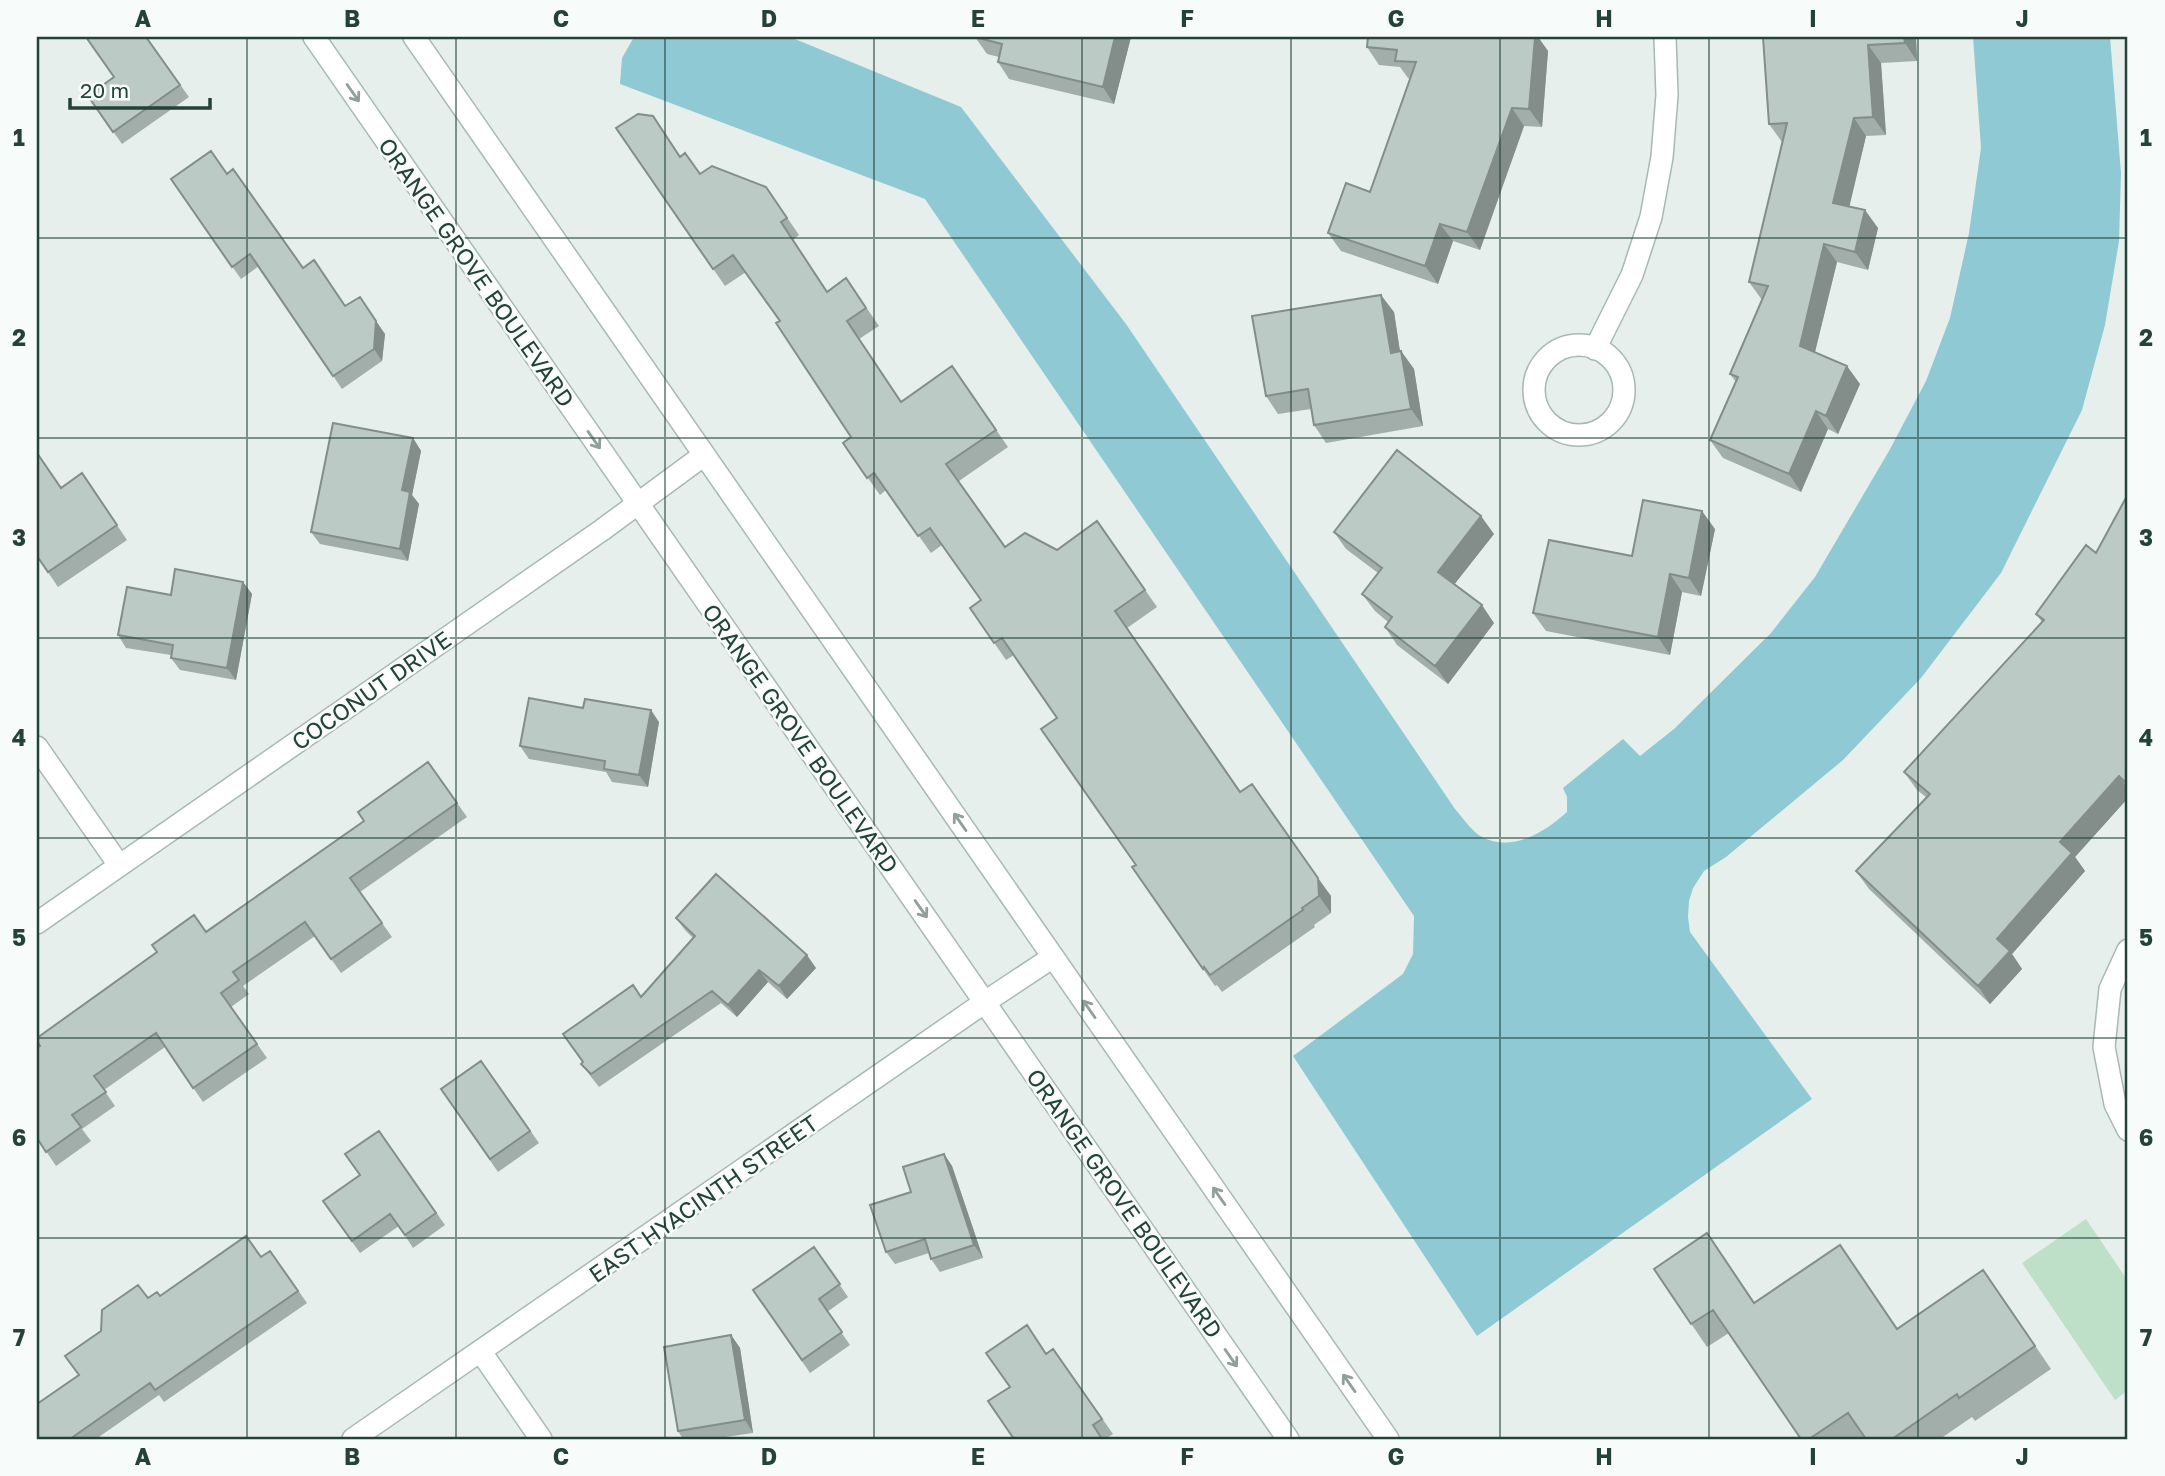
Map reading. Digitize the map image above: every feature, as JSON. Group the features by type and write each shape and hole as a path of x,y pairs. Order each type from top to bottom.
{"street":[{"name":"ORANGE GROVE BOULEVARD","path":"314,37 1288,1439"},
{"path":"414,37 1388,1439"},
{"path":"1595,349 1632,275 1651,217 1662,157 1667,95 1665,37"},
{"path":"1582,345 1595,349 1609,356 1619,368 1623,399 1618,414 1608,426 1594,433 1563,433 1551,426 1541,415 1535,402 1537,374 1544,362 1567,346 1582,345"},
{"name":"COCONUT DRIVE","path":"37,923 639,504 704,455"},
{"path":"37,747 119,865"},
{"path":"2128,950 2110,989 2104,1047 2115,1104 2128,1130"},
{"name":"EAST HYACINTH STREET","path":"353,1439 1053,957"},
{"path":"481,1352 541,1439"}],"green space":[{"path":"2086,1219 2128,1281 2128,1390 2115,1400 2022,1263"}],"water":[{"path":"634,37 790,37 961,107 1126,324 1455,809 1478,835 1505,843 1538,833 1567,812 1567,797 1563,788 1623,739 1640,756 1674,729 1771,633 1815,577 1889,451 1926,381 1950,318 1969,233 1981,148 1973,37 2110,37 2121,173 2119,241 2105,325 2082,410 2001,573 1921,678 1843,760 1726,857 1704,871 1693,888 1689,901 1690,932 1812,1099 1477,1336 1293,1056 1403,974 1413,954 1414,916 925,199 620,84 622,58"}],"building":[{"path":"86,37 146,37 180,85 113,132 88,96 114,77"},
{"path":"975,37 1115,37 1103,87 998,62 1002,44"},
{"path":"1368,37 1535,37 1529,109 1512,108 1467,232 1440,224 1425,266 1328,233 1346,183 1370,192 1416,62 1395,61 1397,50 1367,47"},
{"path":"1763,37 1904,37 1905,43 1868,45 1873,117 1854,118 1833,203 1865,210 1855,252 1824,244 1800,346 1847,366 1826,416 1816,411 1789,474 1710,440 1738,377 1730,374 1768,286 1749,282 1787,123 1769,124"},
{"path":"638,114 653,116 680,157 685,153 700,174 712,166 766,187 787,218 781,222 827,292 846,278 866,308 847,321 901,402 952,366 996,430 946,464 1005,547 1025,533 1057,550 1097,521 1145,590 1115,611 1240,792 1252,784 1318,878 1319,896 1302,908 1303,910 1210,975 1204,967 1203,969 1132,867 1136,865 1041,729 1057,718 1002,638 994,643 970,608 981,600 930,528 918,536 874,473 867,478 843,443 851,437 776,323 780,321 733,255 713,269 616,128"},
{"path":"211,151 227,174 233,169 303,268 314,260 345,306 360,297 376,321 374,349 333,376 250,254 232,267 171,179"},
{"path":"1381,295 1391,353 1401,351 1411,409 1314,425 1308,389 1266,396 1252,316"},
{"path":"333,423 413,438 402,490 410,492 400,549 311,532"},
{"path":"1397,450 1481,516 1438,572 1482,605 1435,666 1385,627 1392,617 1362,594 1382,568 1334,532"},
{"path":"37,453 61,488 82,473 117,525 48,572 37,556"},
{"path":"2128,494 2128,785 2119,776 2060,842 2072,853 1997,939 2010,951 1978,986 1856,871 1930,794 1904,772 2044,620 2036,614 2086,545 2096,553"},
{"path":"1643,500 1702,511 1689,578 1670,574 1658,637 1533,613 1549,540 1632,556"},
{"path":"175,569 243,582 227,668 171,658 173,645 118,635 127,587 171,595"},
{"path":"529,698 583,708 585,699 651,710 639,775 604,769 605,761 520,746"},
{"path":"428,762 457,803 350,878 382,923 331,959 305,922 233,972 239,980 221,993 257,1044 193,1088 156,1033 94,1076 106,1092 72,1115 81,1127 46,1152 37,1138 37,1048 40,1046 37,1038 157,952 152,945 194,915 206,932 364,821 358,812"},
{"path":"716,874 807,955 779,986 759,970 728,1005 712,991 591,1074 581,1064 583,1062 563,1034 633,985 641,997 695,936 676,918"},
{"path":"481,1061 530,1131 490,1159 441,1089"},
{"path":"379,1131 436,1213 405,1235 390,1214 352,1241 323,1201 360,1175 345,1154"},
{"path":"944,1154 974,1245 931,1259 925,1239 886,1252 870,1205 911,1192 903,1167"},
{"path":"1707,1233 1754,1303 1840,1245 1897,1329 1983,1270 2035,1346 1959,1398 1957,1394 1892,1439 1866,1439 1848,1413 1809,1439 1801,1439 1713,1310 1691,1324 1654,1269"},
{"path":"246,1236 261,1257 270,1251 298,1291 155,1390 150,1383 70,1439 37,1439 37,1404 79,1375 65,1356 101,1331 102,1310 138,1285 148,1298 157,1292 160,1296"},
{"path":"814,1247 840,1284 819,1299 842,1332 802,1360 753,1290"},
{"path":"1027,1325 1046,1354 1053,1349 1102,1419 1093,1425 1102,1439 1014,1439 988,1401 1010,1387 986,1353"},
{"path":"731,1335 745,1420 678,1431 664,1347"}]}
